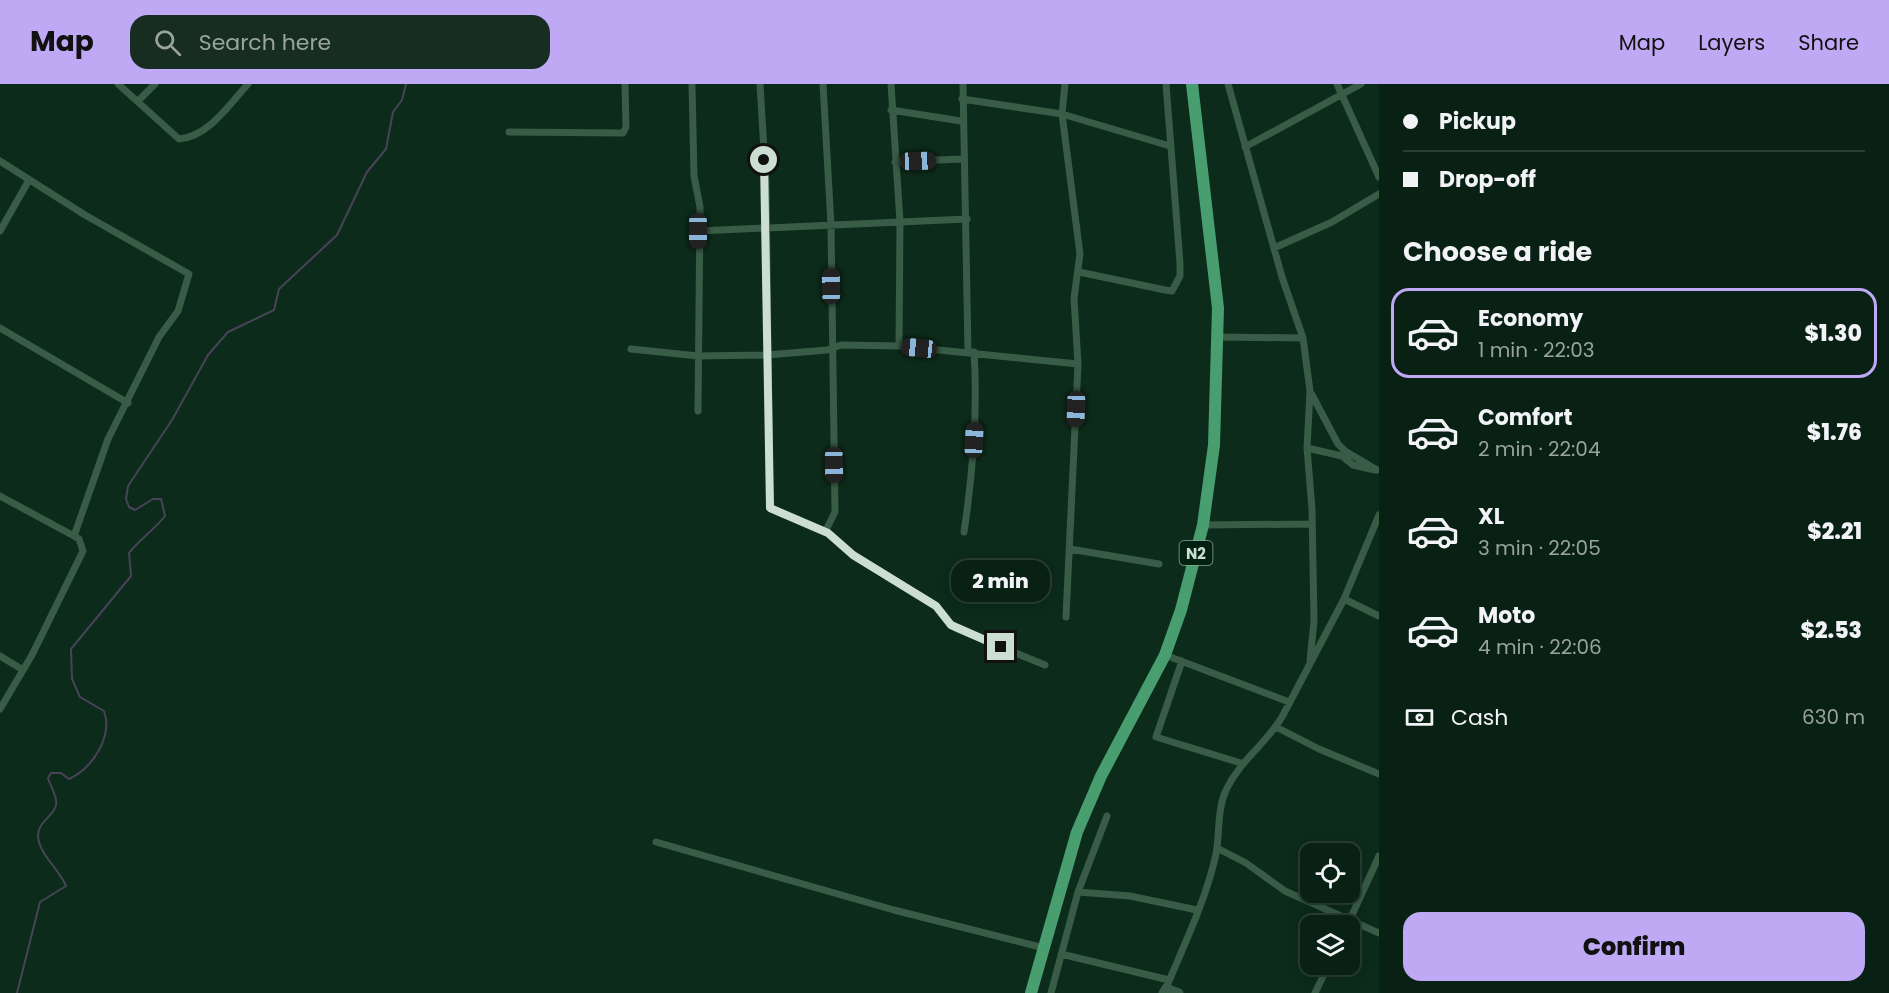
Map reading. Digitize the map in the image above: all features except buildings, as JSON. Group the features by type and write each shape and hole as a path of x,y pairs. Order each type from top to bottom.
{"highway":[{"name":"N2","path":"1031,993 1077,832 1101,776 1165,655 1181,610 1203,525 1214,445 1218,308 1192,84"}],"street":[{"path":"118,84 175,137 185,139 213,122 248,84"},
{"path":"138,101 155,84"},
{"path":"509,132 623,133 626,128 625,84"},
{"path":"692,84 694,176 700,207 698,411"},
{"path":"760,84 766,184 770,508 825,532 853,555 936,606 957,629 1045,665"},
{"path":"824,84 831,225 835,512 825,532"},
{"path":"891,84 900,222 899,346"},
{"path":"963,84 962,159 967,219 974,440 971,485 964,532"},
{"path":"1065,84 1062,114 1080,254 1074,298 1078,364 1066,617"},
{"path":"1078,272 1172,291 1180,276 1166,84"},
{"path":"1228,84 1274,248 1303,338 1310,391 1307,448 1312,524 1314,622 1310,660"},
{"path":"1337,84 1379,177"},
{"path":"1245,147 1341,97 1360,84"},
{"path":"962,99 1062,114 1170,146"},
{"path":"891,110 961,121"},
{"path":"895,162 962,159"},
{"path":"0,161 85,215 189,274 178,311 159,337 96,469 75,536"},
{"path":"0,231 29,180"},
{"path":"1274,248 1332,222 1379,194"},
{"path":"698,231 766,230 967,219"},
{"path":"0,328 128,403"},
{"path":"1218,337 1303,338"},
{"path":"631,349 698,356 767,355 841,345 899,346 1078,364"},
{"path":"1310,391 1343,453"},
{"path":"1307,448 1343,453 1378,470"},
{"path":"0,496 75,536 82,547 80,559 0,709"},
{"path":"1166,987 1197,910 1217,848 1221,804 1241,763 1276,727 1344,599 1379,515"},
{"path":"1203,525 1312,524"},
{"path":"1070,549 1159,564"},
{"path":"1344,599 1379,616"},
{"path":"1165,655 1289,702"},
{"path":"0,656 22,670"},
{"path":"1182,661 1156,737 1241,763"},
{"path":"1276,727 1319,750 1379,774"},
{"path":"1051,993 1078,892 1107,816"},
{"path":"656,842 894,910 1044,948"},
{"path":"1217,848 1246,863 1286,891 1333,915"},
{"path":"1353,915 1379,856"},
{"path":"1078,892 1130,896 1197,910"},
{"path":"1360,927 1379,933"},
{"path":"1061,954 1179,993"},
{"path":"1315,993 1324,975"}],"waterway":[{"path":"17,993 40,902 66,886 39,843 38,836 41,826 56,805 48,778 51,773 61,773 69,779 78,774 99,750 106,731 104,711 80,697 72,679 71,649 131,576 129,553 165,516 161,499 153,499 135,510 129,507 126,499 128,486 172,420 208,355 228,332 274,310 279,289 337,235 367,172 386,149 393,112 402,100 406,84"}],"route":[{"path":"764,160 770,508 828,533 853,555 936,606 945,619 957,629 1001,647"}]}
